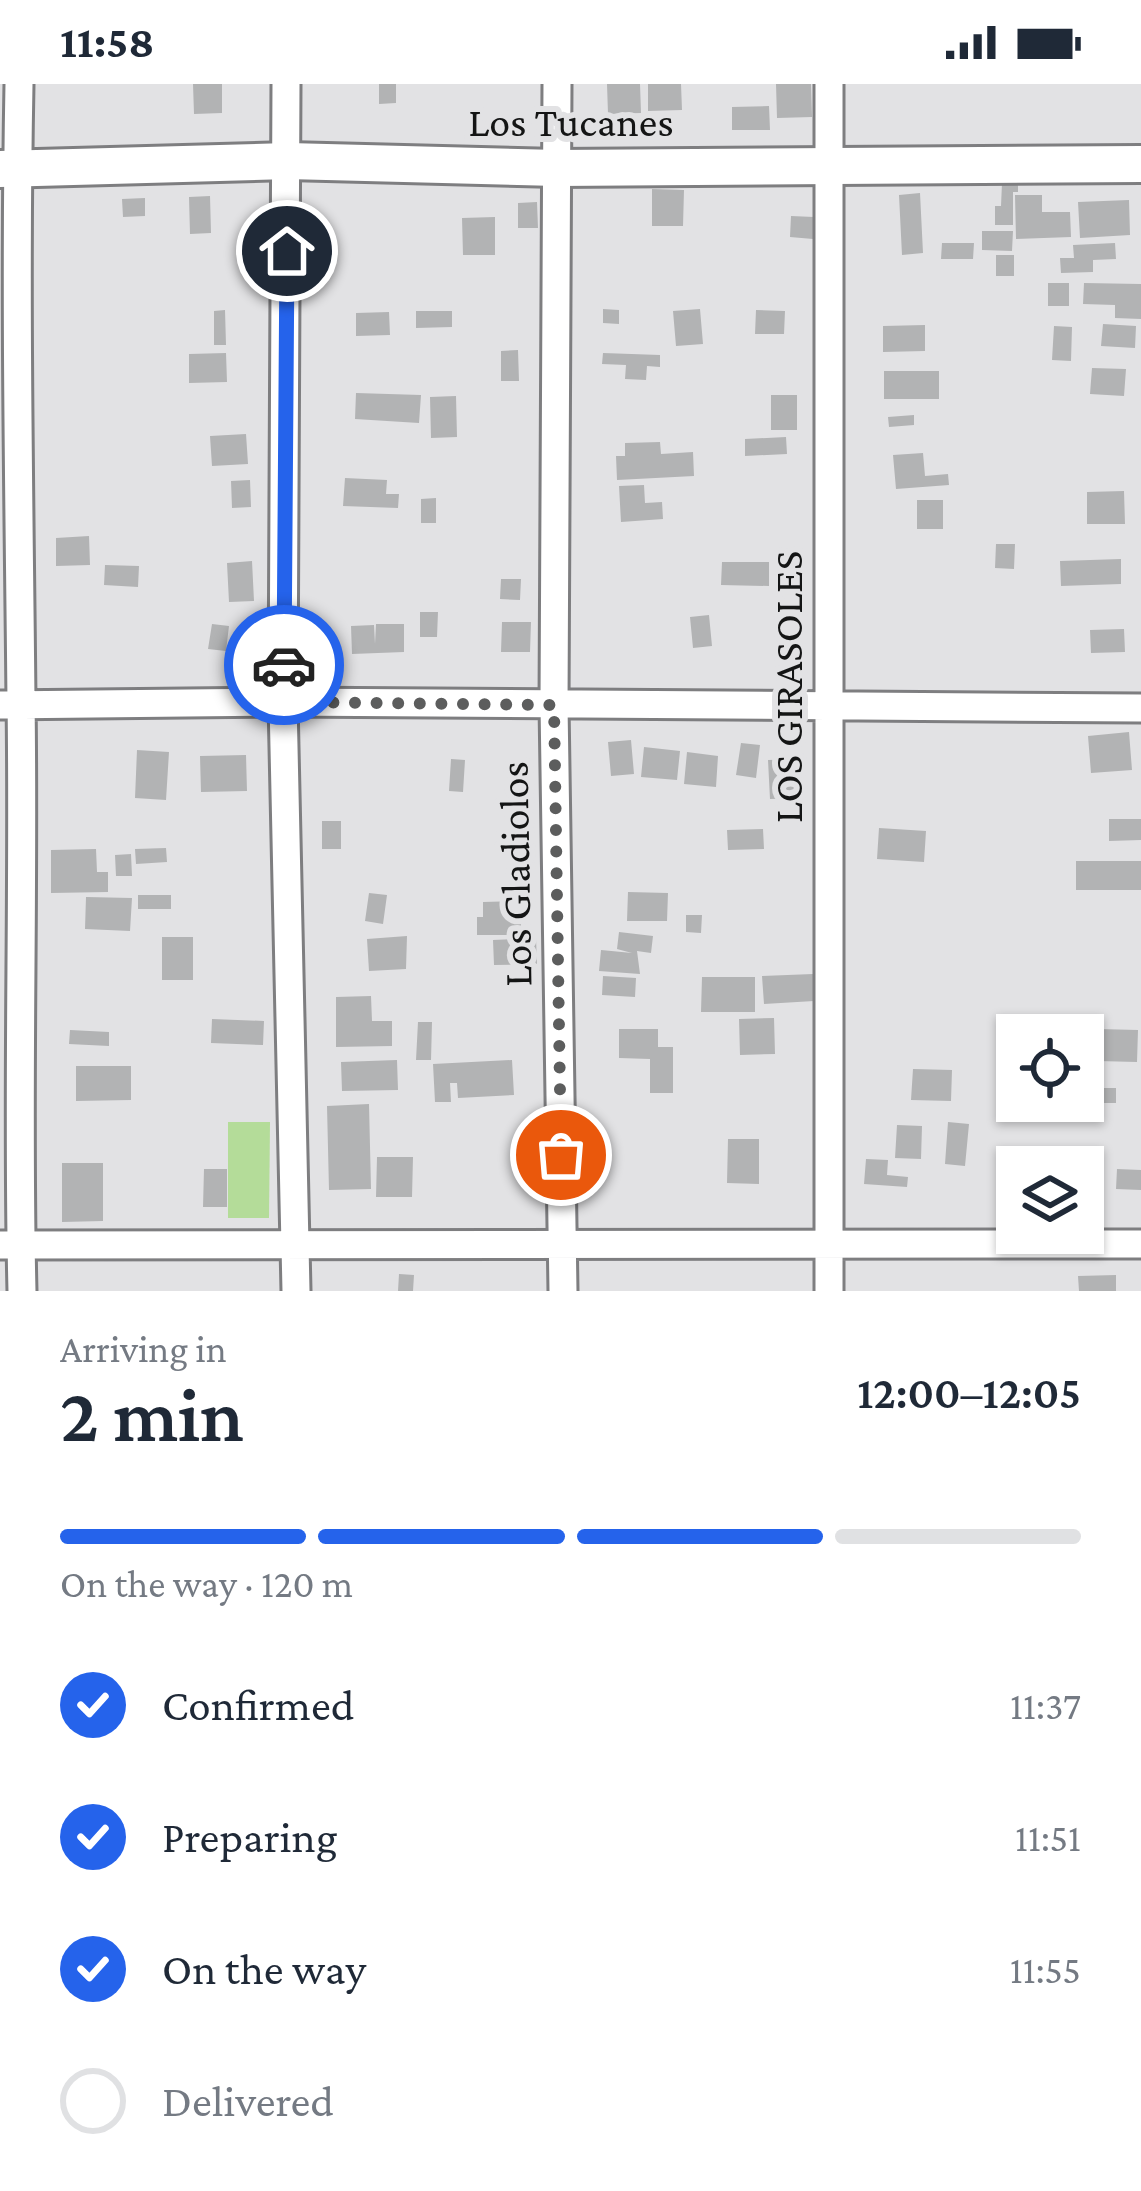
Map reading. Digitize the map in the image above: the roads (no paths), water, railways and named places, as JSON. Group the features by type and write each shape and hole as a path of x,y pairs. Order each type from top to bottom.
{"street":[{"path":"19,84 9,169 9,978 10,1245 22,1291"},
{"path":"286,84 284,702 296,1291"},
{"path":"557,84 557,168"},
{"name":"LOS GIRASOLES","path":"829,84 829,1291"},
{"name":"Los Tucanes","path":"9,169 288,161 557,168 1141,164"},
{"name":"Los Gladiolos","path":"557,168 554,705 563,1291"},
{"path":"11,705 284,702 1141,708"},
{"path":"10,1245 1141,1244"}]}
